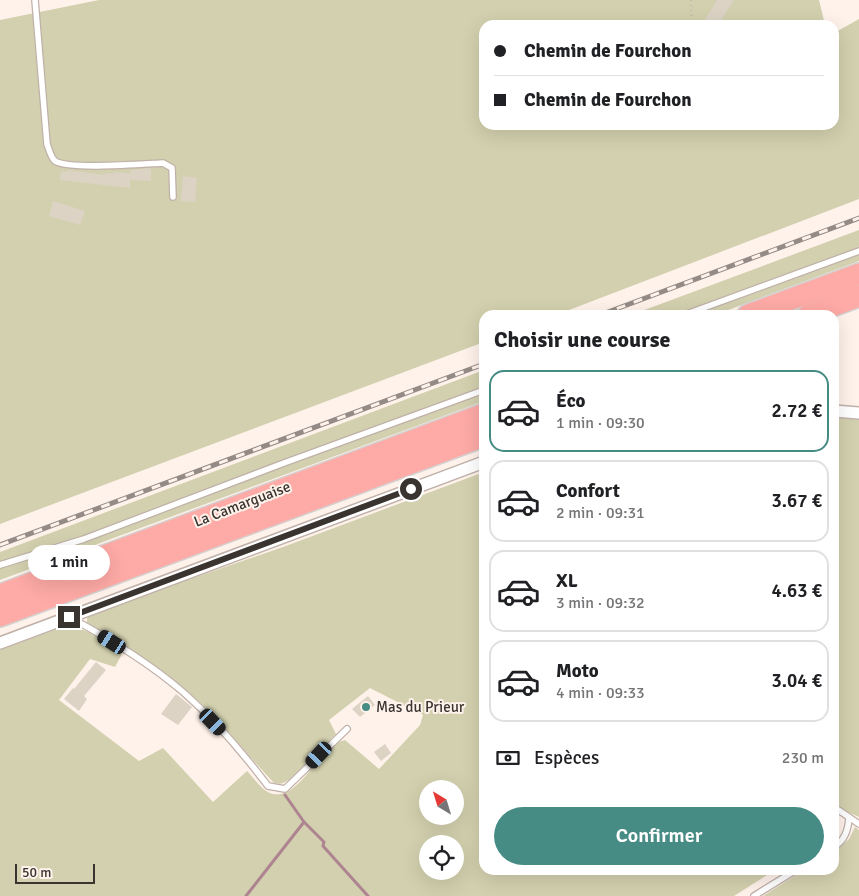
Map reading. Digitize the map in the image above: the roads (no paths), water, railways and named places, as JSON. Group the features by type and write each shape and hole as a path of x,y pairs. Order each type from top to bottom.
{"highway":[{"path":"762,310 859,274"},
{"path":"821,310 859,297"},
{"name":"La Camarguaise","path":"0,595 479,416"},
{"name":"La Camarguaise","path":"0,616 479,438"}],"street":[{"path":"839,411 859,413"},
{"path":"0,643 479,464"}],"lane":[{"path":"35,0 46,144 54,160 62,164 96,166 163,163 172,168 173,197"},
{"path":"698,310 859,251"},
{"path":"0,564 84,538 479,392"},
{"path":"69,617 125,650 183,692 243,753 268,786 285,789 347,730"},
{"path":"839,811 859,824"},
{"path":"839,844 848,829 849,818"},
{"path":"754,896 788,875"}],"waterway":[{"path":"285,795 304,822 324,842 323,846 368,896"},
{"path":"246,896 304,822"}],"railway":[{"path":"613,310 859,218"},
{"path":"0,545 479,366"}],"place":[{"name":"Mas du Prieur","path":"366,707"}]}
